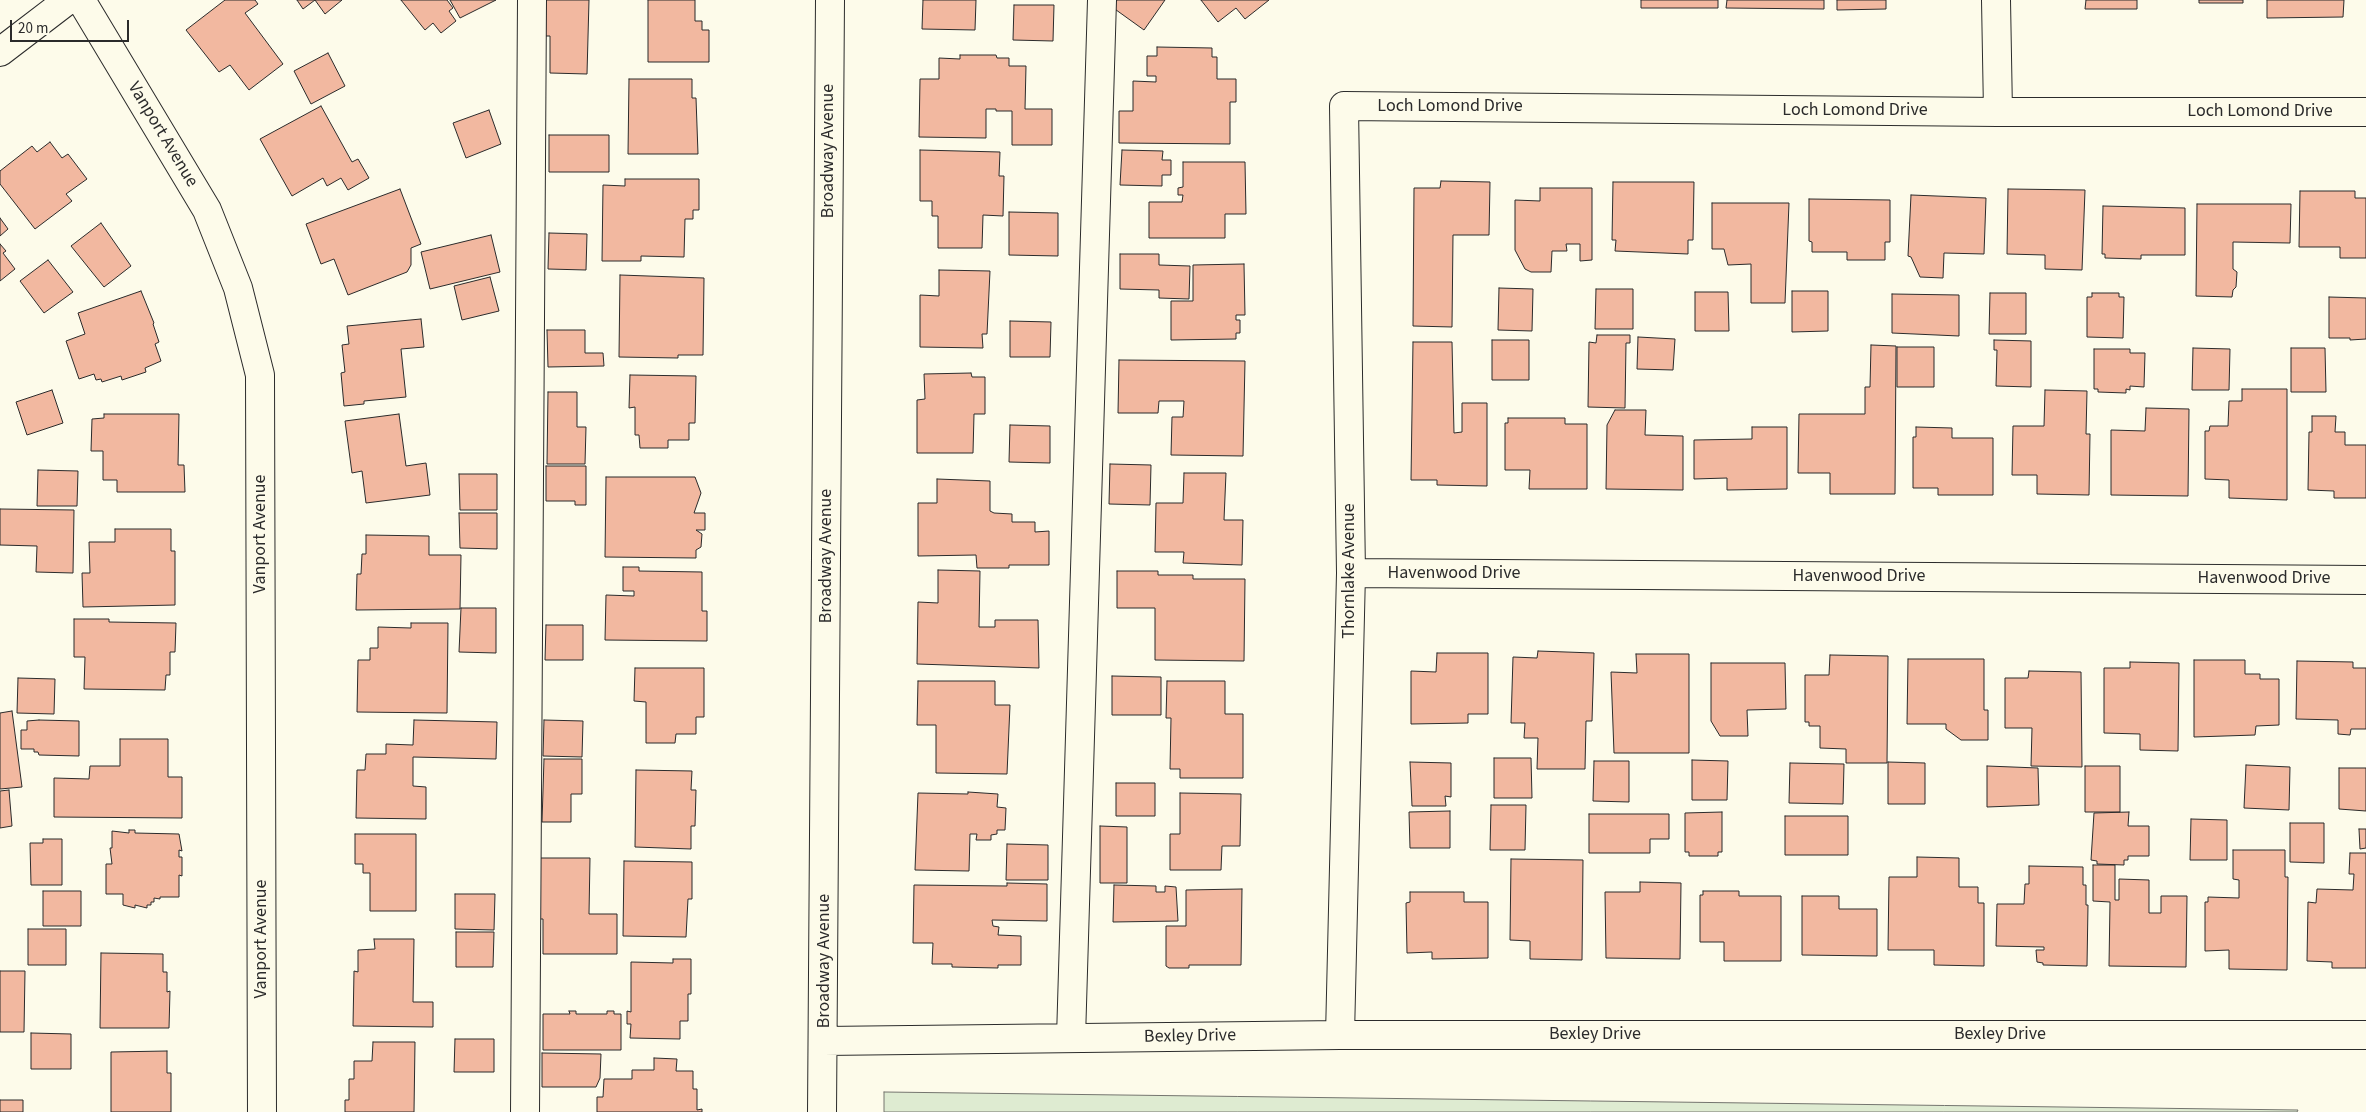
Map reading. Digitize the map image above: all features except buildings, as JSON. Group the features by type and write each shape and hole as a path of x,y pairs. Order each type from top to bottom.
{"street":[{"path":"0,52 68,0"},
{"name":"Vanport Avenue","path":"81,0 207,210 238,288 260,375 262,1112"},
{"path":"526,1112 532,0"},
{"name":"Broadway Avenue","path":"822,1112 830,0"},
{"path":"1071,1038 1102,0"},
{"path":"1996,0 1998,112"},
{"name":"Loch Lomond Drive","path":"1344,106 1998,112 2366,112"},
{"name":"Thornlake Avenue","path":"1340,1035 1351,574 1344,106"},
{"name":"Havenwood Drive","path":"1351,574 2366,580"},
{"name":"Bexley Drive","path":"824,1041 1340,1035 2366,1035"}],"green space":[{"path":"884,1092 2298,1110 2297,1112 884,1112"}]}
